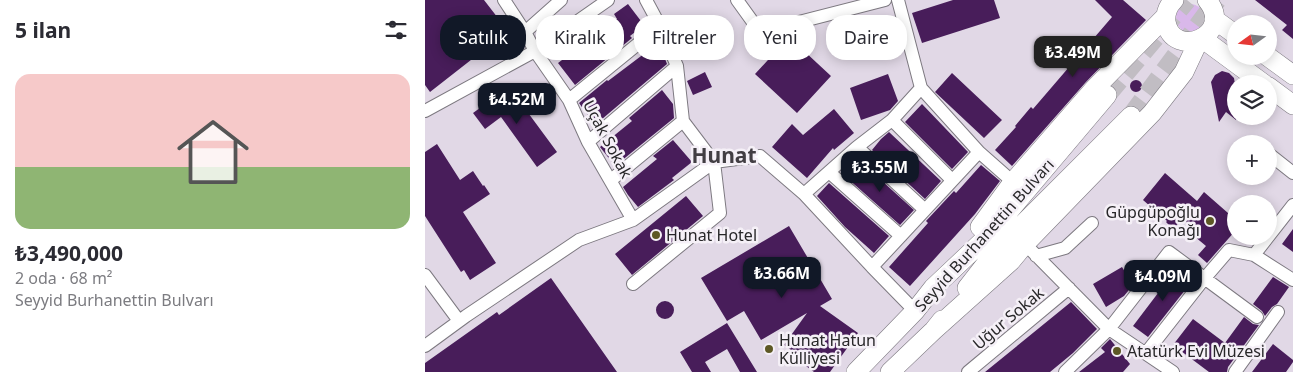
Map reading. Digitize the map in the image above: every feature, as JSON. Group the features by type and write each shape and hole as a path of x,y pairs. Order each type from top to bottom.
{"main road":[{"path":"1153,0 1169,10"},
{"path":"1215,8 1227,23"},
{"path":"934,330 1011,261 1031,250 1152,113 1184,72 1201,39 1211,30 1215,8"},
{"path":"1169,10 1169,29 1172,34 1178,39 1190,42 1201,39"},
{"path":"933,288 1013,182 1095,89 1169,10"},
{"path":"1201,39 1251,75"},
{"path":"1277,63 1293,75"},
{"path":"1277,93 1293,105"},
{"name":"Seyyid Burhanettin Bulvarı","path":"855,372 915,311 933,288 987,236 1107,95"},
{"name":"Seyyid Burhanettin Bulvarı","path":"890,372 934,330 997,252 1131,116"}],"street":[{"name":"Uçak Sokak","path":"504,0 514,15"},
{"path":"526,31 561,0"},
{"path":"425,111 535,52 609,0"},
{"path":"646,0 654,15"},
{"path":"737,0 760,32 885,0"},
{"path":"898,0 921,88 979,152 1013,182"},
{"name":"Uçak Sokak","path":"526,34 535,52 569,100 588,142 633,220"},
{"path":"569,100 634,47"},
{"path":"633,284 720,213 714,162 683,121 677,66 674,60"},
{"path":"588,142 677,66"},
{"path":"804,194 857,146 892,120 921,88"},
{"path":"892,120 953,180"},
{"path":"611,180 683,121"},
{"path":"857,146 925,210"},
{"path":"872,267 979,152"},
{"path":"425,346 579,240 633,220 714,162 760,156 804,194 915,311"},
{"path":"1277,160 1293,173"},
{"path":"829,172 901,236"},
{"path":"1254,256 1293,205"},
{"path":"1031,250 1065,248 1092,223"},
{"path":"1031,250 1109,329 1173,372"},
{"path":"1146,353 1229,250 1254,256 1293,280"},
{"path":"1065,372 1109,329 1169,252 1257,317"},
{"path":"425,275 459,322"},
{"name":"Uğur Sokak","path":"968,372 1069,288"},
{"path":"1235,372 1278,312"}],"shaded area":[{"path":"425,0 1172,0 1192,19 1208,0 1293,0 1293,372 425,372"},
{"path":"1190,4 1200,8 1204,18 1200,28 1190,32 1180,28 1176,18 1180,8"}],"building":[{"path":"425,0 484,0 496,15 440,15 440,60 471,60 430,92 425,85"},
{"path":"953,0 994,0 1000,18 922,43 912,13"},
{"path":"1095,0 1123,0 1146,20 1086,82 1012,166 995,150 1112,17"},
{"path":"1255,0 1293,0 1293,39 1282,30 1287,25 1277,17 1277,15 1274,15"},
{"path":"628,4 636,15 634,15 634,33 630,36 632,38 624,45 624,15 614,14"},
{"path":"562,60 605,60 575,85 558,63"},
{"path":"636,60 665,60 667,64 595,125 579,103"},
{"path":"768,60 814,60 831,76 797,113 755,74"},
{"path":"1222,71 1231,75 1227,75 1227,113 1219,122 1211,82 1215,75"},
{"path":"705,72 712,87 693,95 687,81"},
{"path":"952,73 1002,120 984,138 935,92"},
{"path":"888,74 898,101 890,110 861,120 850,88"},
{"path":"1136,80 1142,86 1136,92 1130,86"},
{"path":"509,87 557,152 537,167 501,117 485,129 473,113"},
{"path":"662,90 673,104 674,118 615,166 600,147 632,121 629,118"},
{"path":"922,104 968,152 952,169 905,122"},
{"path":"834,109 854,133 834,150 833,148 807,178 772,147 792,124 803,135"},
{"path":"889,132 941,181 925,199 872,150"},
{"path":"673,140 692,162 672,178 674,180 638,207 623,187 657,159 653,156"},
{"path":"437,144 460,180 473,171 490,194 463,212 496,263 470,280 464,270 461,272 425,216 425,152"},
{"path":"860,161 914,210 900,225 846,177"},
{"path":"981,165 1000,181 975,214 910,286 889,267 928,223 926,221 954,191 956,193"},
{"name":"Güpgüpoğlu Konağı","path":"1165,173 1197,201 1204,192 1227,212 1227,240 1207,263 1198,255 1206,246 1194,236 1197,232 1182,219 1173,229 1167,221 1143,200"},
{"path":"829,183 889,236 874,253 845,227 817,196"},
{"path":"686,196 703,216 632,275 615,254"},
{"path":"789,226 832,299 820,306 858,333 830,372 814,372 806,366 809,362 784,345 807,313 761,340 744,311 727,321 701,278"},
{"path":"1293,229 1293,252 1282,244"},
{"path":"1122,267 1133,285 1124,296 1106,307 1093,284"},
{"path":"1177,268 1193,280 1148,337 1133,326"},
{"path":"1273,277 1289,287 1277,304 1265,316 1253,304"},
{"path":"551,278 617,372 425,372 425,363 497,312 499,315"},
{"path":"661,301 669,301 674,306 672,317 661,319 656,314 656,306"},
{"path":"1071,302 1097,329 1073,353 1050,372 985,372"},
{"path":"1244,317 1253,324 1259,325 1228,367 1227,372 1209,372 1173,345 1193,319 1225,343"},
{"path":"727,323 757,372 740,372 727,349 705,362 711,372 692,372 680,352"},
{"path":"1110,339 1130,364 1123,372 1079,372 1105,352 1101,348"},
{"path":"1273,344 1293,360 1286,372 1252,372"}],"tunnel":[{"path":"1107,95 1187,0"},
{"path":"1131,116 1217,0"}],"place":[{"name":"Güpgüpoğlu Konağı","path":"1210,221"},
{"name":"Hunat Hotel","path":"656,235"},
{"name":"Hunat Hatun Külliyesi","path":"769,349"},
{"name":"Atatürk Evi Müzesi","path":"1117,351"}],"district":[{"name":"Hunat","path":"724,155"}]}
